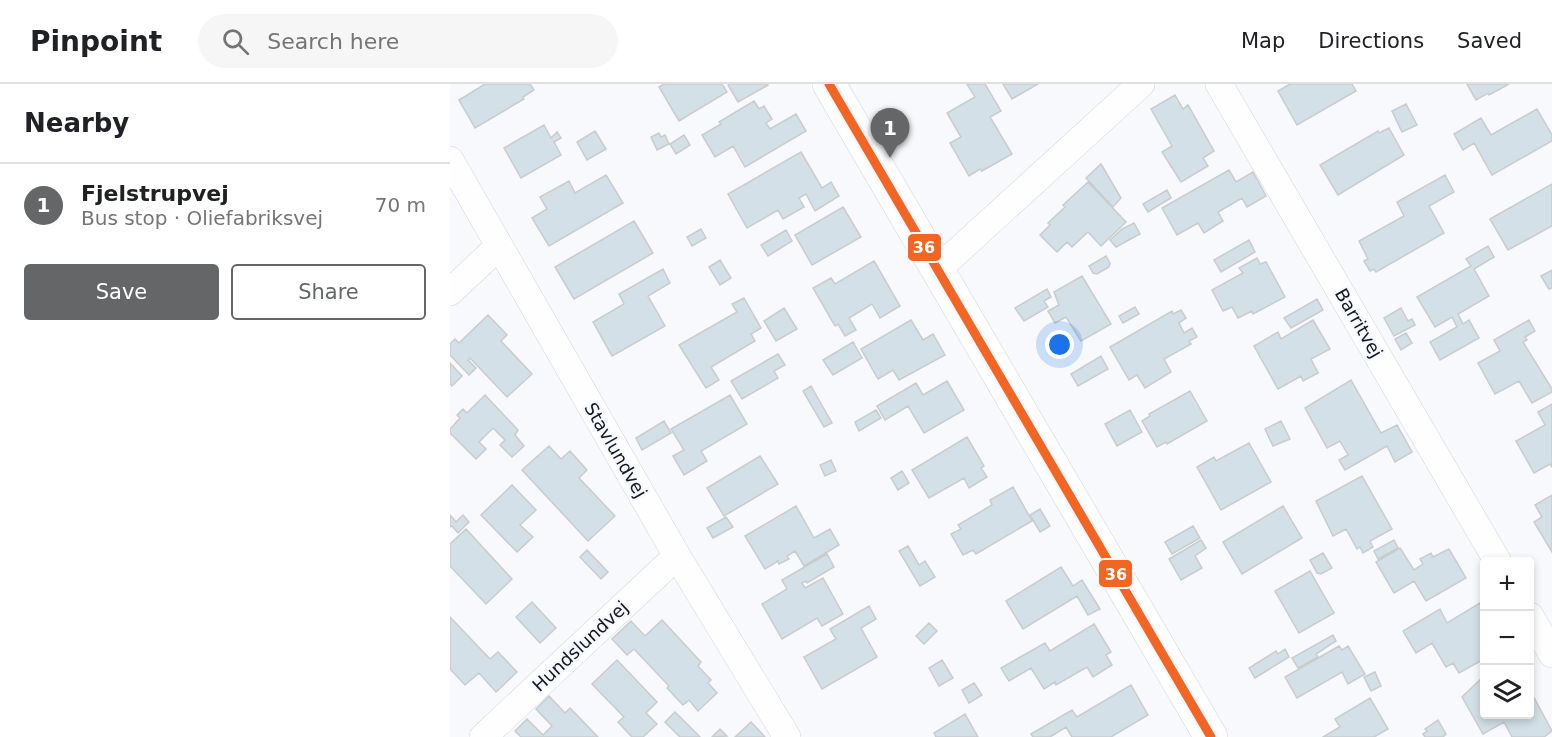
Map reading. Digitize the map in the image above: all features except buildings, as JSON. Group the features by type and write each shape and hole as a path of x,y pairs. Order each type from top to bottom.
{"street":[{"path":"829,84 1211,737"},
{"name":"Barritvej","path":"1220,84 1496,557"},
{"path":"937,270 1127,89"},
{"name":"Stavlundvej","path":"450,160 677,556 787,737"},
{"path":"450,292 499,246"},
{"name":"Hundslundvej","path":"483,737 677,556"},
{"path":"1534,623 1552,654"}],"transit line":[{"name":"36","path":"829,84 1211,737"}],"place":[{"name":"Fjelstrupvej","path":"890,158"}]}
